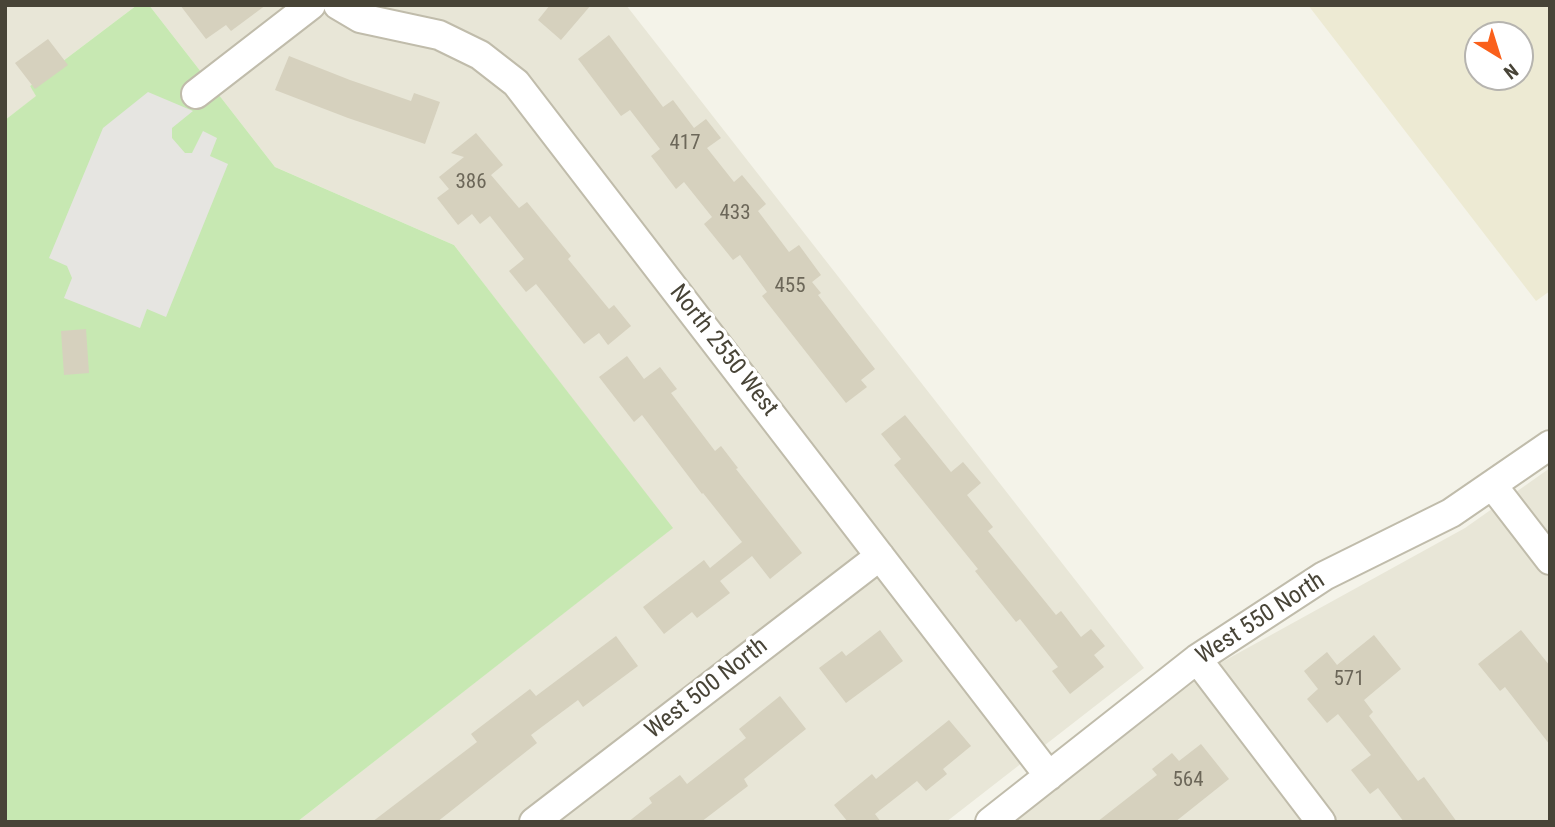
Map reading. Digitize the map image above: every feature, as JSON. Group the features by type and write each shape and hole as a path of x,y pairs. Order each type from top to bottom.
{"street":[{"path":"196,94 311,5"},
{"name":"North 2550 West","path":"338,5 360,18 439,35 480,55 516,83 1049,776"},
{"name":"West 550 North","path":"990,822 1197,659 1324,576 1451,513 1550,445"},
{"path":"1493,486 1550,560"},
{"name":"West 500 North","path":"534,822 880,556"},
{"path":"1197,659 1321,822"}],"shaded area":[{"path":"5,5 137,5 30,86 37,96 5,120"},
{"path":"149,5 626,5 1144,668 946,822 297,822 672,528 454,245 275,167"},
{"path":"1308,5 1550,5 1550,291 1536,301"},
{"path":"148,92 193,111 172,128 172,138 185,153 192,153 203,131 217,138 210,156 228,164 166,317 147,309 140,328 64,298 72,278 67,266 49,258 103,128"},
{"path":"1550,468 1550,822 1014,822 1213,667 1465,528"}],"green space":[{"path":"137,5 149,5 275,167 454,245 673,528 297,822 5,822 5,120 36,96 30,86"}],"building":[{"path":"180,5 266,5 231,31 226,25 206,39"},
{"path":"550,5 591,5 561,40 538,20"},
{"path":"609,35 663,107 673,100 694,128 706,119 721,138 707,148 734,182 742,175 766,204 758,211 789,252 799,245 821,275 812,282 821,293 818,295 875,369 861,380 867,387 846,403 762,296 767,292 740,255 733,260 704,224 712,217 684,182 676,189 651,156 660,149 630,110 621,116 578,59"},
{"path":"48,39 68,65 35,89 15,63"},
{"path":"289,56 411,101 414,93 440,102 425,144 275,90"},
{"path":"476,133 503,165 491,175 519,208 527,202 571,256 568,259 609,309 614,305 631,326 608,345 599,333 584,344 536,284 526,292 509,271 524,259 490,216 480,224 472,214 458,225 437,198 449,189 439,177 464,157 451,153"},
{"path":"86,329 89,373 64,375 61,331"},
{"path":"627,356 644,379 660,367 677,389 671,393 715,451 721,446 802,553 770,579 752,556 720,581 730,593 697,618 692,612 664,634 643,607 704,560 710,568 742,542 642,415 634,422 599,377"},
{"path":"905,415 951,472 963,462 981,483 967,495 993,527 988,531 1056,615 1061,611 1081,637 1091,629 1105,646 1094,655 1104,667 1070,694 1052,671 1058,667 1020,619 1016,622 975,571 978,569 894,465 901,459 881,434"},
{"path":"880,630 903,661 846,703 819,668 842,651 846,656"},
{"path":"1521,630 1550,666 1550,745 1505,687 1500,691 1478,664"},
{"path":"1374,635 1401,669 1364,700 1373,712 1369,716 1418,781 1424,777 1457,822 1404,822 1378,788 1370,794 1351,770 1371,755 1338,714 1327,723 1307,699 1318,689 1304,671 1327,652 1337,665"},
{"path":"616,636 638,666 583,707 578,700 531,735 537,743 437,822 372,822 477,742 471,734 530,689 536,696"},
{"path":"780,696 806,729 744,779 748,786 701,822 628,822 652,803 649,798 680,775 687,784 746,738 739,729"},
{"path":"949,720 971,746 943,769 947,774 926,791 917,781 875,814 881,822 848,822 834,805 872,774 876,779"},
{"path":"1201,744 1229,779 1175,822 1097,822 1157,775 1152,769 1172,753 1179,761"}]}
